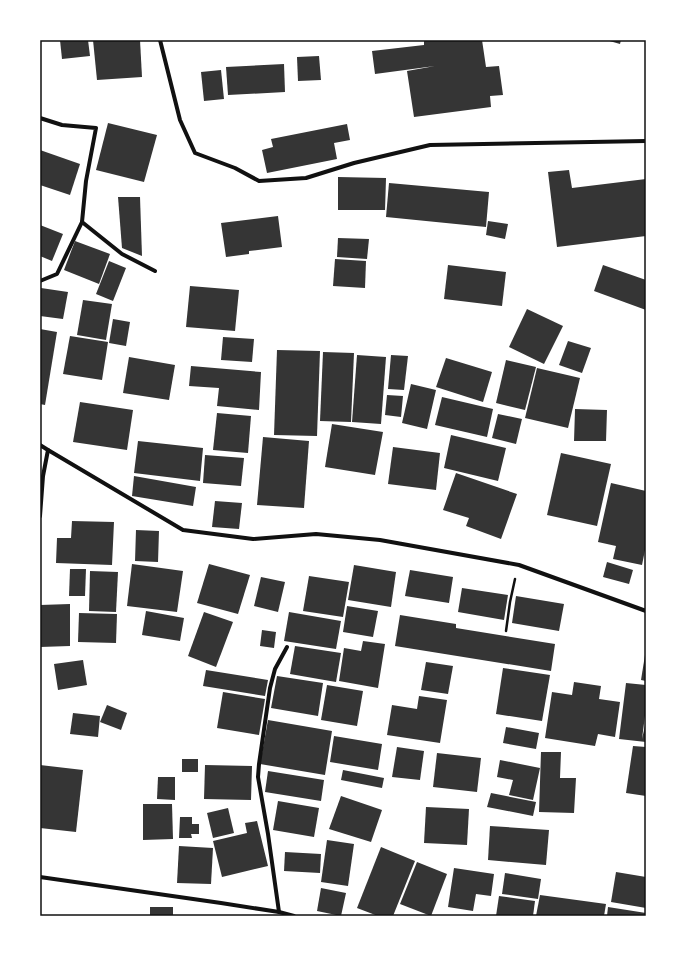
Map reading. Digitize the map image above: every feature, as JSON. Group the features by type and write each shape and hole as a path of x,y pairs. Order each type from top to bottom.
{"street":[{"path":"160,40 180,120 194,153 235,168 259,181 306,178 354,163 430,145 646,141"},
{"path":"40,118 62,125 96,128 86,181 82,222 57,274 40,281"},
{"path":"82,222 122,254 155,271"},
{"path":"40,444 184,530 254,539 316,534 380,540 519,565 646,611"},
{"path":"40,516 48,450"},
{"path":"279,912 258,777 258,764 270,688 275,669 287,647"},
{"path":"40,877 279,912 294,916"}],"path":[{"path":"506,631 510,602 519,565"}],"building":[{"path":"60,40 88,40 90,56 62,59"},
{"path":"93,40 140,40 142,77 97,80"},
{"path":"424,40 482,40 486,67 499,66 503,95 490,96 491,107 414,117 407,71 435,66 375,74 372,51 424,45"},
{"path":"606,40 621,40 620,44"},
{"path":"319,56 321,80 298,81 297,57"},
{"path":"284,64 285,92 228,95 226,67"},
{"path":"221,70 224,99 204,101 201,72"},
{"path":"108,123 157,135 144,182 96,170"},
{"path":"347,124 350,140 334,143 337,159 267,173 262,150 273,147 271,139"},
{"path":"40,150 80,164 70,195 40,185"},
{"path":"569,170 572,188 646,179 646,236 557,247 548,172"},
{"path":"338,177 386,178 385,210 338,210"},
{"path":"389,183 489,192 486,227 386,217"},
{"path":"118,197 140,197 142,256 122,248"},
{"path":"278,216 282,247 249,251 249,254 226,257 221,223"},
{"path":"488,221 508,224 505,239 486,235"},
{"path":"40,225 63,234 52,261 40,256"},
{"path":"338,238 369,239 367,259 337,257"},
{"path":"75,241 110,254 99,284 64,270"},
{"path":"335,259 366,261 365,288 333,286"},
{"path":"109,261 126,268 113,301 96,294"},
{"path":"448,265 506,272 502,306 444,299"},
{"path":"603,265 646,280 646,310 594,291"},
{"path":"190,286 239,290 235,331 186,327"},
{"path":"41,288 68,292 63,319 40,316"},
{"path":"83,300 112,304 106,340 77,335"},
{"path":"527,309 563,326 544,364 509,347"},
{"path":"113,319 130,322 126,346 109,343"},
{"path":"40,329 57,332 45,405 40,404"},
{"path":"70,336 108,342 102,380 63,374"},
{"path":"223,337 254,339 252,362 221,360"},
{"path":"568,341 591,348 582,373 559,365"},
{"path":"277,350 320,351 317,436 274,435"},
{"path":"323,352 354,353 351,422 320,421"},
{"path":"357,355 386,357 381,424 352,422"},
{"path":"391,355 408,356 404,390 388,389"},
{"path":"129,357 175,365 169,400 123,393"},
{"path":"446,358 492,372 483,402 436,387"},
{"path":"506,360 536,367 525,410 496,403"},
{"path":"191,366 261,372 259,410 217,406 219,388 189,386"},
{"path":"537,368 580,378 568,428 525,418"},
{"path":"411,384 436,390 427,429 402,423"},
{"path":"387,395 403,396 401,417 385,415"},
{"path":"442,397 493,409 487,437 435,425"},
{"path":"80,402 133,410 127,450 73,442"},
{"path":"575,409 607,410 606,441 574,441"},
{"path":"217,413 251,416 248,453 213,450"},
{"path":"498,414 522,419 516,444 492,438"},
{"path":"332,424 383,432 375,475 325,467"},
{"path":"451,435 506,448 498,481 444,468"},
{"path":"263,437 309,441 304,508 257,505"},
{"path":"138,441 203,448 200,481 134,473"},
{"path":"393,447 440,453 436,490 388,484"},
{"path":"561,453 611,464 597,526 547,515"},
{"path":"205,455 244,458 241,486 203,483"},
{"path":"456,473 517,494 501,539 466,526 469,518 443,510"},
{"path":"134,476 196,487 193,506 132,496"},
{"path":"611,483 646,491 646,545 642,565 613,559 616,546 598,542"},
{"path":"215,501 242,503 239,529 212,527"},
{"path":"72,521 114,522 112,565 56,563 57,538 71,538"},
{"path":"136,530 159,531 158,562 135,561"},
{"path":"607,562 633,570 629,584 603,577"},
{"path":"132,564 183,571 177,612 127,606"},
{"path":"209,564 250,575 238,614 197,603"},
{"path":"354,565 396,572 391,607 348,600"},
{"path":"70,569 86,569 85,596 69,596"},
{"path":"410,570 453,577 449,603 405,596"},
{"path":"90,571 118,572 116,612 89,611"},
{"path":"309,576 349,582 343,617 303,611"},
{"path":"261,577 285,582 278,612 254,606"},
{"path":"462,588 508,595 504,620 458,612"},
{"path":"516,596 564,604 559,631 512,623"},
{"path":"70,604 70,646 40,647 40,605"},
{"path":"347,606 378,611 373,637 343,632"},
{"path":"146,611 184,618 180,641 142,635"},
{"path":"204,612 233,622 216,667 188,656"},
{"path":"289,612 341,621 336,649 284,641"},
{"path":"79,613 117,614 116,643 78,642"},
{"path":"400,615 456,624 456,628 555,644 551,671 395,646"},
{"path":"262,630 276,632 274,648 260,646"},
{"path":"363,641 385,644 378,688 339,681 344,648 361,651"},
{"path":"295,646 341,653 336,682 290,674"},
{"path":"646,655 646,681 641,680"},
{"path":"83,660 87,685 58,690 54,664"},
{"path":"426,662 453,666 448,694 421,690"},
{"path":"503,668 550,675 542,721 496,714"},
{"path":"206,670 268,680 265,696 203,686"},
{"path":"277,676 323,683 318,716 271,708"},
{"path":"574,682 601,686 599,699 620,702 615,737 598,734 595,746 545,738 552,692 572,695"},
{"path":"626,683 646,685 646,708 642,739 646,721 646,742 619,739"},
{"path":"327,685 363,691 357,726 321,720"},
{"path":"223,692 265,699 259,735 217,728"},
{"path":"419,696 447,700 440,743 387,735 392,705 417,709"},
{"path":"107,705 127,713 121,730 100,722"},
{"path":"73,713 100,716 98,737 70,734"},
{"path":"268,720 332,731 325,775 260,764"},
{"path":"506,727 539,733 536,749 503,743"},
{"path":"334,736 382,744 378,770 330,762"},
{"path":"633,746 646,747 646,796 626,793"},
{"path":"397,747 424,751 420,780 392,777"},
{"path":"541,752 561,752 560,778 576,778 574,813 539,812"},
{"path":"437,753 481,758 477,792 433,787"},
{"path":"182,759 198,759 198,772 182,772"},
{"path":"500,760 540,768 533,800 509,795 513,780 497,777"},
{"path":"40,765 83,770 76,832 40,828"},
{"path":"205,765 252,766 251,800 204,799"},
{"path":"343,770 384,778 382,788 341,780"},
{"path":"268,771 324,780 321,801 265,792"},
{"path":"158,777 175,777 175,800 157,799"},
{"path":"491,793 536,802 533,816 487,807"},
{"path":"341,796 382,810 371,842 329,829"},
{"path":"278,801 319,808 314,837 273,830"},
{"path":"143,804 172,804 173,839 143,840"},
{"path":"426,807 469,809 467,845 424,843"},
{"path":"228,808 234,833 213,838 207,813"},
{"path":"180,817 192,817 192,824 199,824 199,834 191,834 192,838 179,838"},
{"path":"257,821 268,866 222,877 213,841 247,833 245,823"},
{"path":"490,826 549,830 546,865 488,860"},
{"path":"327,840 354,844 348,886 321,882"},
{"path":"179,846 213,848 211,884 177,883"},
{"path":"381,847 415,861 393,916 378,916 357,908"},
{"path":"285,852 321,854 320,873 284,871"},
{"path":"417,862 447,874 431,916 400,904"},
{"path":"454,868 494,874 491,896 476,894 473,911 448,907"},
{"path":"616,872 646,877 646,908 611,902"},
{"path":"505,873 541,879 538,899 502,894"},
{"path":"321,888 346,893 341,916 317,911"},
{"path":"540,895 606,904 604,916 536,916"},
{"path":"499,896 535,901 533,916 496,916"},
{"path":"150,907 173,907 173,916 150,916"},
{"path":"608,907 646,913 646,916 607,916"}]}
